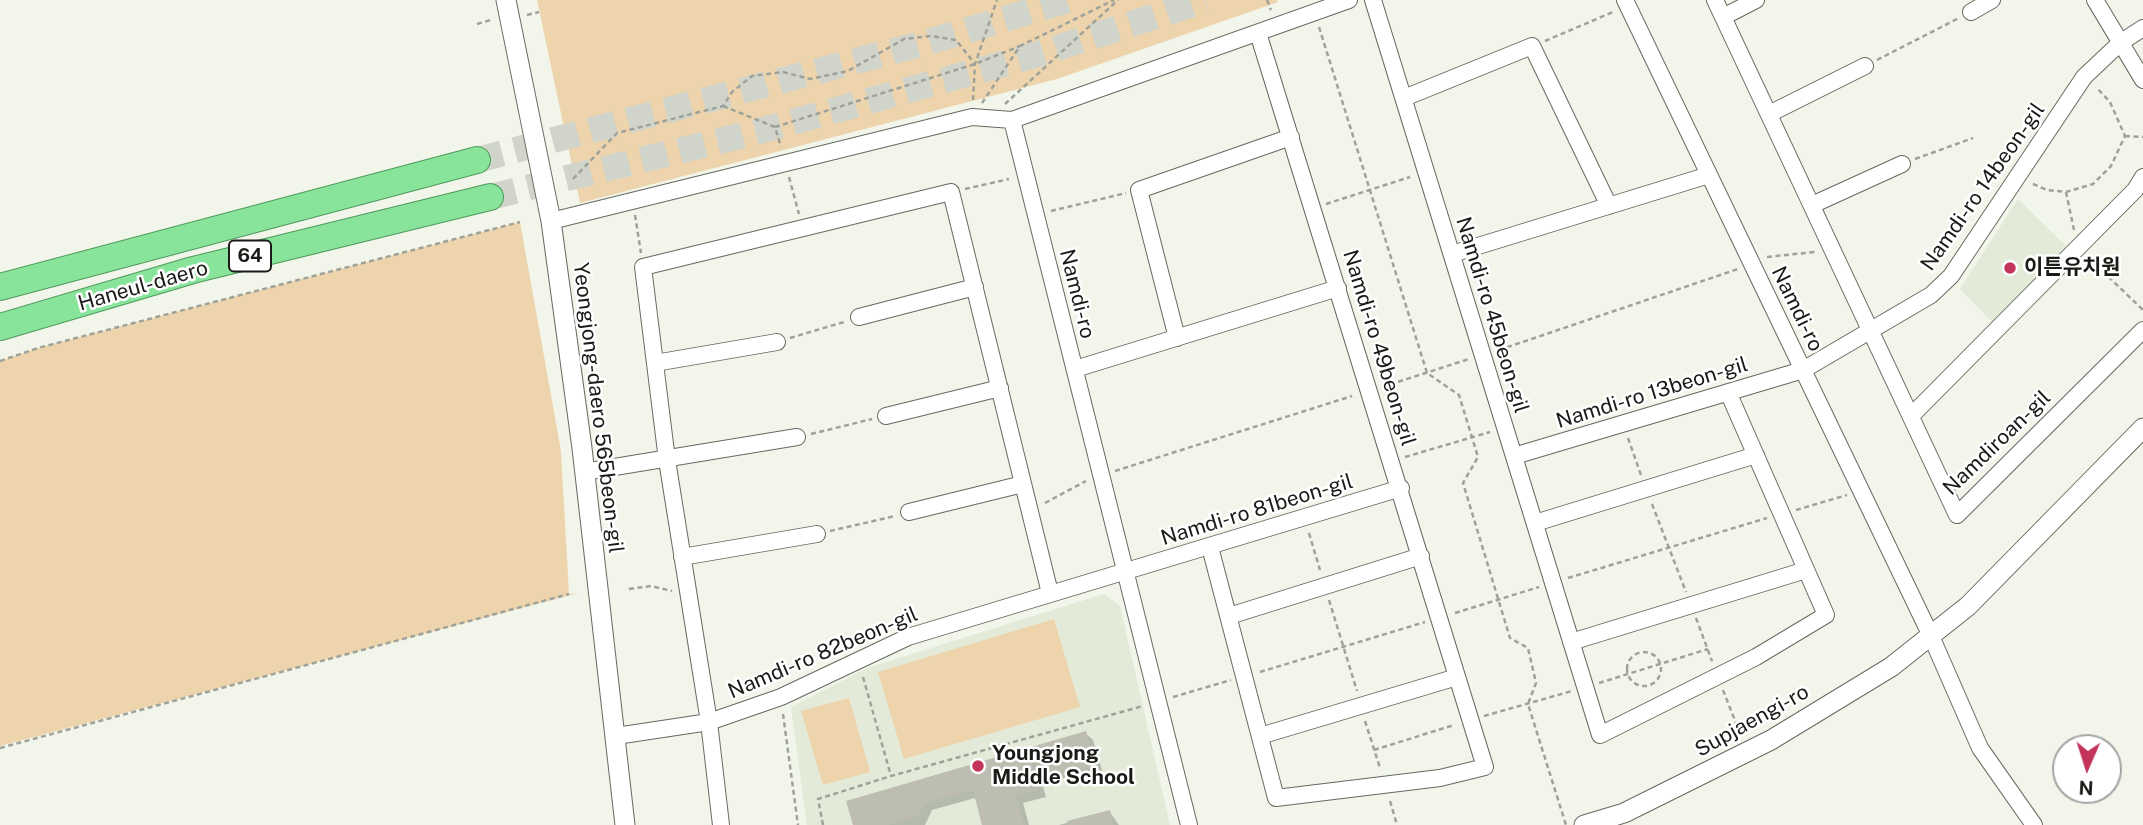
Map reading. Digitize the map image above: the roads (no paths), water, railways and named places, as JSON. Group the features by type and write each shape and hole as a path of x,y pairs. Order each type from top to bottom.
{"highway":[{"name":"Haneul-daero","path":"5,285 477,160"},
{"name":"Haneul-daero","path":"4,326 193,270 490,197"}],"street":[{"name":"Yeongjong-daero 565beon-gil","path":"506,0 551,221 584,472 625,825"},
{"path":"551,221 972,117 1012,120 1349,0"},
{"name":"Namdi-ro 45beon-gil","path":"1373,0 1600,734 1756,657 1826,615 1728,392"},
{"name":"Namdiroan-gil","path":"1715,0 1957,515 2143,330"},
{"path":"1723,17 1756,0"},
{"path":"1971,12 1992,0"},
{"path":"2095,0 2143,80"},
{"name":"Namdi-ro","path":"1626,3 1931,636"},
{"name":"Namdi-ro 14beon-gil","path":"1803,370 1931,295 1951,276 2084,77 2120,43 2143,28"},
{"name":"Namdi-ro 49beon-gil","path":"1258,33 1401,488 1485,767 1440,778 1276,798 1260,736"},
{"path":"1404,98 1532,46 1609,206"},
{"path":"1769,114 1865,66"},
{"name":"Namdi-ro","path":"1012,120 1189,825"},
{"path":"1177,338 1139,190 1291,137"},
{"path":"1812,205 1902,164"},
{"path":"1452,254 1709,175"},
{"path":"1911,416 2135,190 2143,177"},
{"path":"721,825 709,722 667,460 643,267 951,191 1050,593"},
{"path":"859,317 975,287"},
{"path":"1075,369 1338,288"},
{"path":"655,363 777,342"},
{"name":"Namdi-ro 13beon-gil","path":"1514,456 1803,370"},
{"path":"886,416 1000,387"},
{"name":"Supjaengi-ro","path":"1584,825 1624,813 1747,752 1891,667 1968,606 2143,428"},
{"path":"584,472 797,437"},
{"path":"1535,523 1756,455"},
{"path":"909,512 1023,484"},
{"name":"Namdi-ro 81beon-gil","path":"1125,573 1401,488"},
{"path":"682,556 817,534"},
{"path":"1210,547 1260,736 1457,677"},
{"path":"1229,616 1421,556"},
{"path":"1571,642 1806,570"},
{"name":"Namdi-ro 82beon-gil","path":"616,736 709,722 781,697 908,637 1125,573"},
{"path":"1931,636 1980,748 2034,825"}],"tunnel":[{"path":"477,160 925,43 1068,0"},
{"path":"490,197 756,132 1032,56 1205,0"}],"place":[{"name":"이튼유치원","path":"2010,268"},
{"name":"Youngjong Middle School","path":"978,766"}]}
